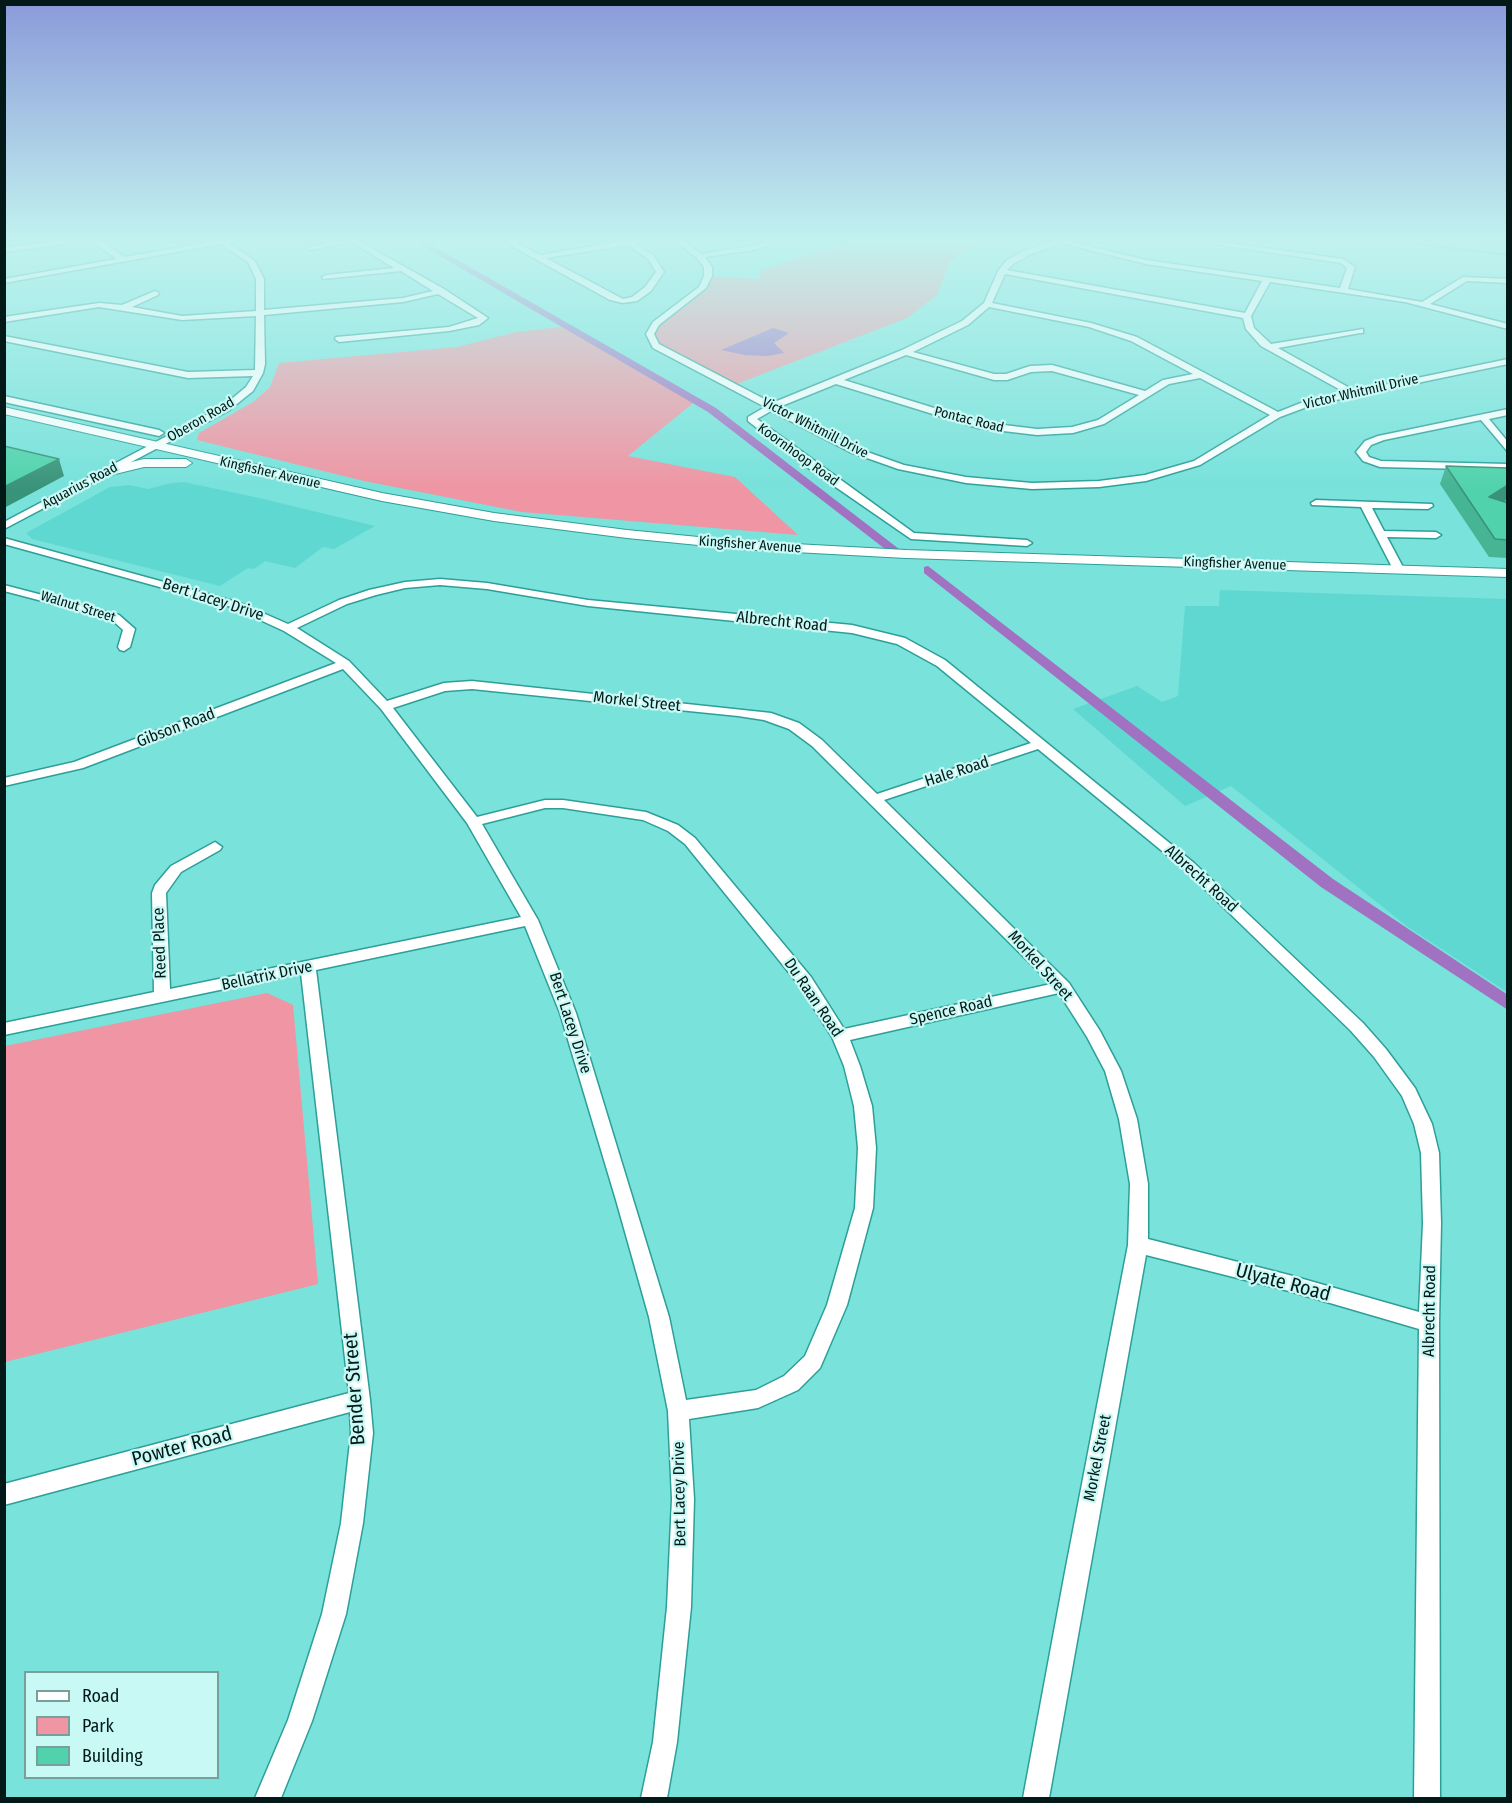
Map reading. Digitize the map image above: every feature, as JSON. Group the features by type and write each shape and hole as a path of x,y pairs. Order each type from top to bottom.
{"street":[{"path":"4,338 188,375 259,373 260,322"},
{"path":"339,339 449,329 472,322"},
{"name":"Victor Whitmill Drive","path":"657,322 651,332 652,341 662,350 853,450 902,467 966,480 1032,486 1120,482 1178,470 1215,454 1277,415 1309,402 1508,361"},
{"name":"Koornhoop Road","path":"966,322 905,352 771,407 754,415 752,421 904,533 924,538 1027,543"},
{"path":"1076,322 1124,335 1145,344 1277,415"},
{"path":"1247,322 1250,329 1269,347 1353,393"},
{"path":"1490,322 1508,327"},
{"path":"1269,347 1360,331"},
{"path":"905,352 989,377 1007,377 1030,369 1047,368 1144,394"},
{"name":"Oberon Road","path":"152,444 233,403 250,389 259,373"},
{"name":"Pontac Road","path":"837,381 978,425 1019,432 1058,431 1086,427 1111,417 1144,394 1171,380 1201,375"},
{"path":"4,399 152,444"},
{"name":"Kingfisher Avenue","path":"4,411 425,506 563,527 650,537 771,547 894,553 1508,573"},
{"path":"1508,412 1381,438 1368,443 1361,452 1366,459 1380,464 1508,467"},
{"path":"1484,417 1508,449"},
{"name":"Kingfisher Avenue","path":"4,420 152,444 186,463 298,490 437,518 674,549 845,561 1508,582"},
{"name":"Aquarius Road","path":"4,526 107,472 152,444"},
{"path":"107,472 144,463 186,463"},
{"path":"1316,503 1428,506"},
{"path":"1365,504 1383,539 1392,569"},
{"path":"1383,539 1436,535"},
{"name":"Bert Lacey Drive","path":"4,541 236,605 288,628 345,664 385,706 474,822 530,920 568,1013 625,1200 659,1317 678,1411 683,1499 679,1607 665,1742 654,1798"},
{"name":"Albrecht Road","path":"288,628 366,594 405,585 440,582 487,586 588,603 865,631 901,641 931,655 1189,866 1357,1027 1397,1075 1417,1109 1430,1153 1432,1223 1429,1323 1428,1798"},
{"name":"Walnut Street","path":"4,588 115,617 129,629 124,646"},
{"name":"Gibson Road","path":"4,782 78,765 345,664"},
{"name":"Morkel Street","path":"385,706 444,687 472,685 766,716 786,722 801,730 1031,953 1063,987 1090,1027 1113,1071 1128,1119 1139,1184 1137,1245 1036,1798"},
{"name":"Hale Road","path":"874,799 1039,745"},
{"name":"Du Raan Road","path":"474,822 532,807 563,804 646,816 673,828 690,842 805,981 840,1036 852,1066 863,1106 867,1173 864,1208 826,1336 813,1362 804,1373 775,1392 758,1399 678,1411"},
{"name":"Reed Place","path":"162,998 159,893 162,885 176,869 215,847"},
{"name":"Bellatrix Drive","path":"4,1029 308,968 530,920"},
{"name":"Bender Street","path":"268,1798 300,1721 336,1604 352,1523 362,1433 360,1400 308,968"},
{"name":"Spence Road","path":"840,1036 1063,987"},
{"name":"Ulyate Road","path":"1137,1245 1289,1283 1429,1323"},
{"name":"Powter Road","path":"4,1495 360,1400"}],"shaded area":[{"path":"773,328 789,333 774,343 784,353 767,356 745,355 721,350"},
{"path":"184,482 375,526 334,549 323,547 295,568 265,561 254,569 248,568 220,586 32,539 26,533 110,487 129,485 148,489"},
{"path":"1220,590 1507,599 1507,992 1408,927 1231,786 1185,806 1073,709 1137,686 1162,702 1178,696 1185,606 1219,606"}],"green space":[{"path":"657,322 896,322 729,387 657,350 651,336"},
{"path":"569,326 697,400 628,456 735,477 798,535 522,512 364,481 197,440 199,433 253,402 270,387 279,363 457,347 516,332"},
{"path":"267,993 293,1005 318,1284 5,1362 5,1046"}],"building":[{"path":"4,446 59,459 4,487"},
{"path":"1446,466 1508,468 1508,485 1489,497 1508,503 1508,540 1495,539"}],"waterway":[{"path":"559,322 712,410 893,549"},
{"path":"928,570 1327,883 1508,1004"}]}
